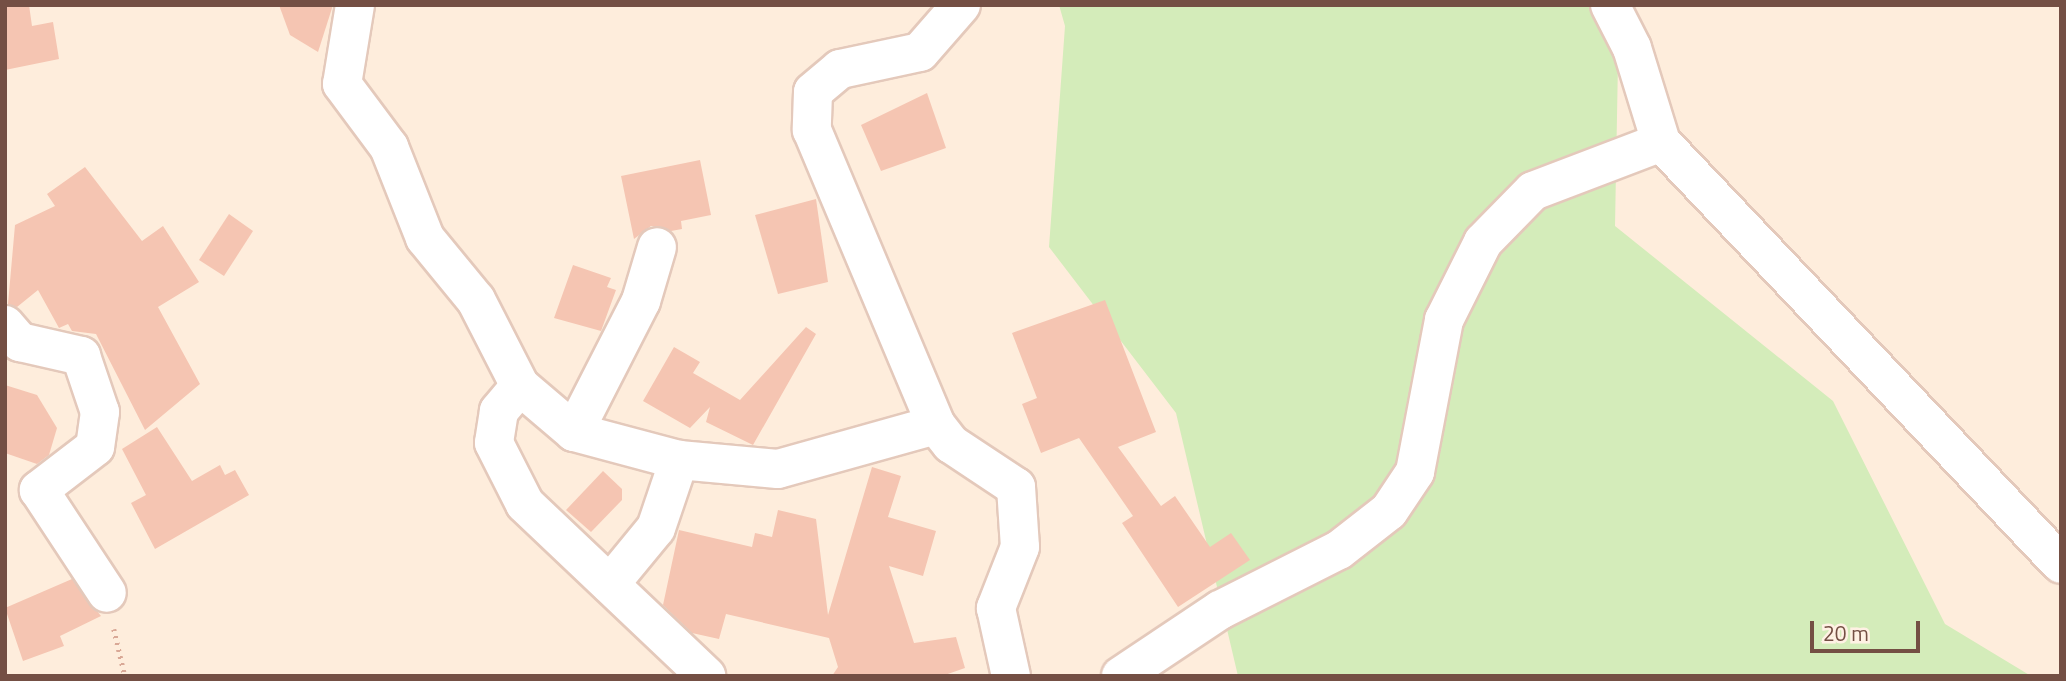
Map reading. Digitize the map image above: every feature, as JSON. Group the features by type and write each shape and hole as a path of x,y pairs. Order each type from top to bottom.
{"street":[{"path":"355,5 342,84 389,147 425,238 476,300 520,386 574,432 679,460 778,469 936,425"},
{"path":"961,5 920,52 840,69 814,92 812,130 936,425 951,444 1016,487 1020,547 996,608 1011,676"},
{"path":"1610,5 1632,48 1661,142 2059,563"},
{"path":"1121,676 1220,610 1339,550 1389,511 1415,472 1444,320 1483,242 1533,191 1661,142"},
{"path":"574,432 641,300 657,247"},
{"path":"5,325 20,342 80,356 100,412 95,447 39,490 107,593"},
{"path":"520,386 499,411 494,443 525,504 706,676"},
{"path":"610,584 656,528 679,460"}],"path":[{"path":"107,593 125,676"}],"green space":[{"path":"1059,5 1594,5 1618,62 1615,226 1833,401 1945,624 2031,676 1238,676 1176,413 1049,247 1065,26"}],"building":[{"path":"5,5 29,5 32,26 53,22 59,59 5,70"},
{"path":"279,5 333,5 318,52 290,35"},
{"path":"927,93 946,148 881,171 861,125"},
{"path":"700,160 711,215 681,221 682,229 671,231 651,226 634,239 621,176"},
{"path":"85,167 142,241 163,226 199,282 158,307 200,384 145,430 96,334 72,331 68,324 59,328 38,290 17,307 8,304 15,225 55,206 47,194"},
{"path":"816,199 828,282 778,294 755,215"},
{"path":"229,214 253,231 224,276 199,260"},
{"path":"573,265 611,278 607,287 616,290 601,331 554,318"},
{"path":"1105,300 1156,432 1118,447 1161,506 1175,496 1210,547 1231,533 1250,560 1178,607 1122,523 1133,516 1079,438 1041,453 1022,404 1037,398 1012,333"},
{"path":"806,327 816,334 753,445 706,422 710,407 690,428 643,401 674,347 700,362 693,373 740,400"},
{"path":"5,385 37,395 57,428 49,455 37,464 5,453"},
{"path":"157,427 192,481 220,465 225,475 235,470 249,495 155,549 131,503 146,495 122,449"},
{"path":"872,467 901,476 888,517 936,531 923,576 889,566 914,643 956,637 965,668 942,676 832,676 838,667 829,638 726,614 719,639 692,633 663,605 679,530 752,547 755,533 772,537 778,510 816,519 828,615"},
{"path":"603,471 622,489 622,500 591,532 566,510"},
{"path":"72,579 101,616 60,636 64,646 23,661 5,608"}]}
